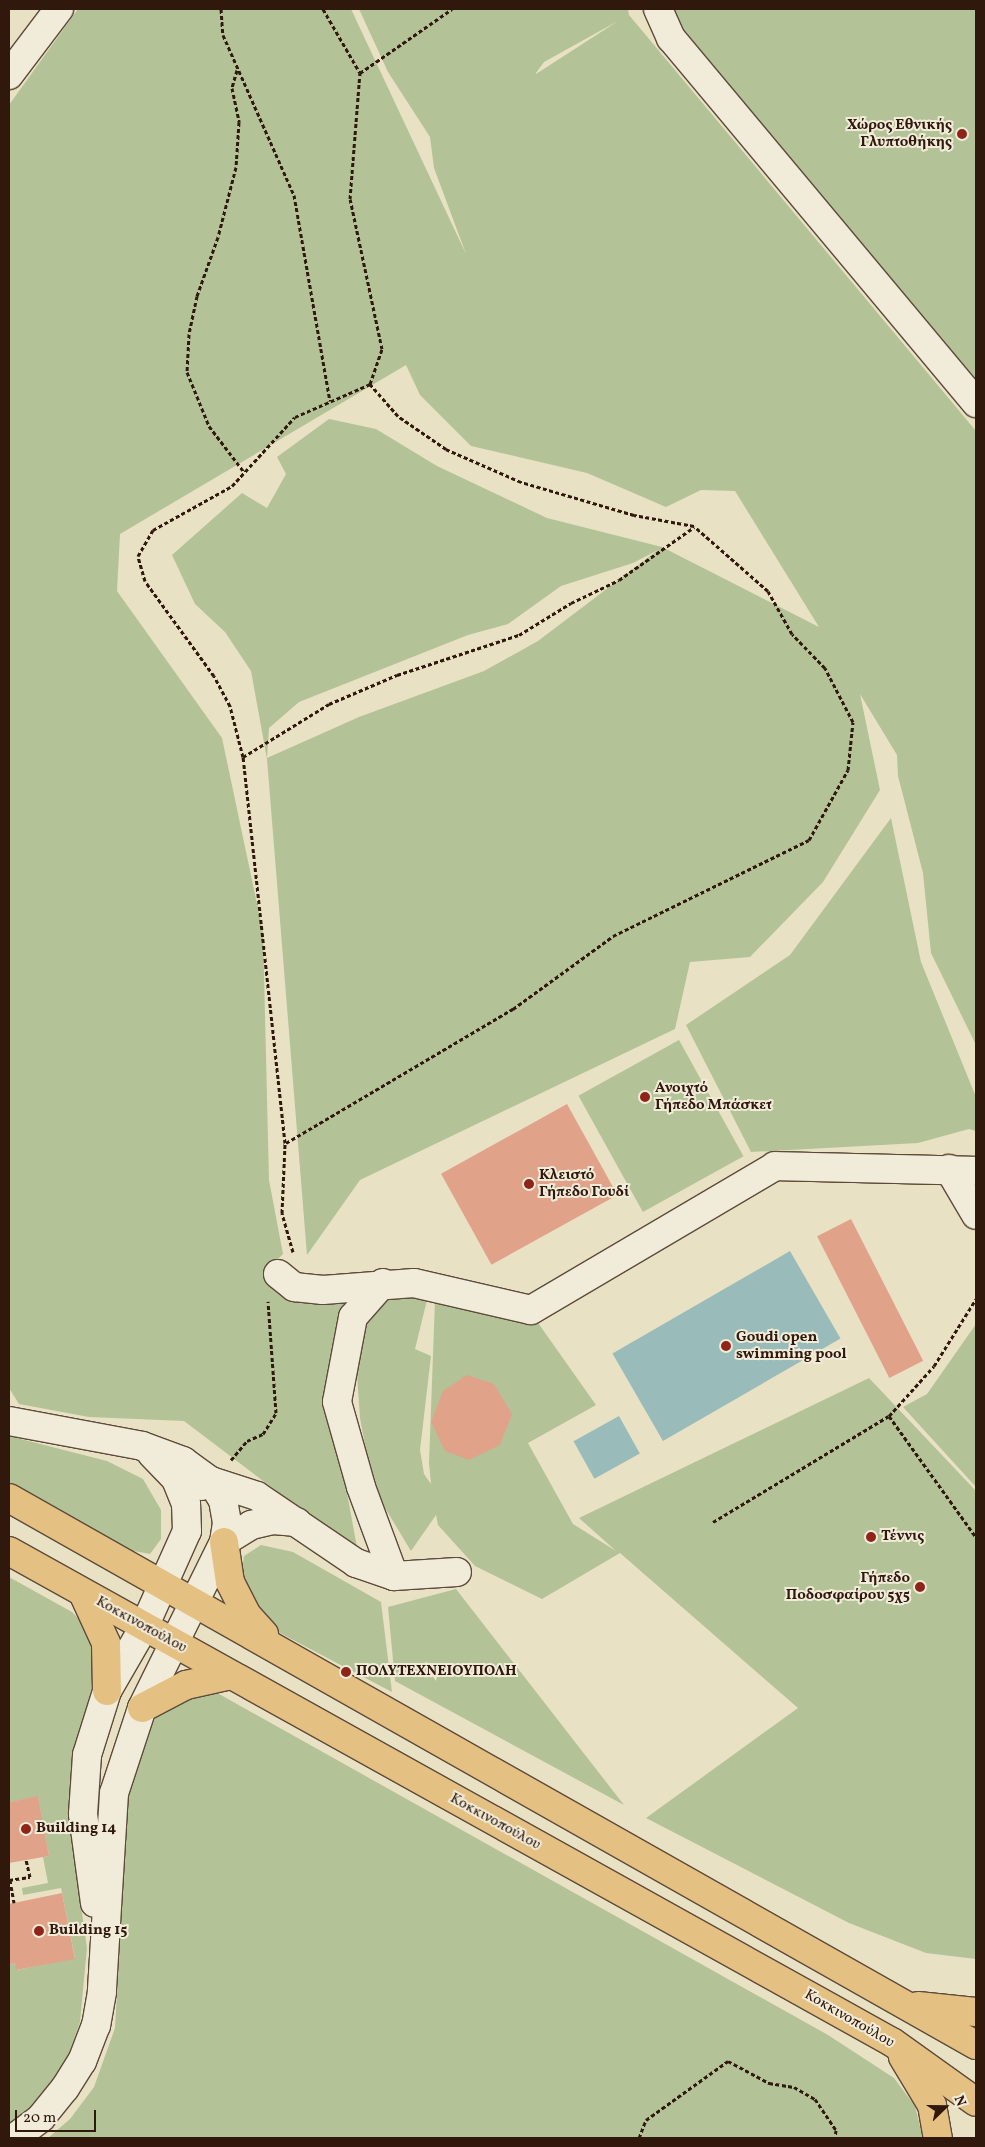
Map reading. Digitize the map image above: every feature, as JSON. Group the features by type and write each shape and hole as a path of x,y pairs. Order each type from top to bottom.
{"main road":[{"path":"9,1498 195,1600 976,2045"},
{"path":"224,1542 230,1582 246,1614 275,1646"},
{"name":"Κοκκινοπούλου","path":"9,1551 892,2042 976,2102"},
{"path":"83,1592 106,1643 107,1691"},
{"path":"142,1708 186,1685 231,1675"},
{"path":"903,2004 976,2012"},
{"path":"892,2042 917,2075 932,2106 938,2138"}],"street":[{"path":"9,76 59,9"},
{"path":"658,9 671,38 976,403"},
{"path":"286,1264 294,1287 323,1290 383,1283 414,1282 531,1310 775,1166 976,1171"},
{"path":"949,1169 976,1215"},
{"path":"383,1283 353,1317 337,1402 361,1487 394,1576"},
{"path":"10,1421 142,1446 183,1461 211,1481 257,1496 356,1563 394,1576 457,1572"},
{"path":"142,1446 176,1479 186,1504 187,1531"},
{"path":"102,1949 83,1814 87,1755 107,1691 144,1627 187,1531 189,1504 200,1486 211,1481"},
{"path":"14,2138 40,2118 82,2061 96,2025 102,1992 102,1949 114,1793 142,1708 224,1542 227,1523 223,1500 211,1481"},
{"path":"224,1542 251,1525 273,1520 297,1522"},
{"path":"94,1729 101,1742 116,1749 130,1743"}],"path":[{"path":"221,9 223,35 294,195 330,402"},
{"path":"211,1481 247,1441 263,1434 276,1413 268,1285 286,1264 282,1213 286,1143 244,757 230,706 214,676 144,581 138,556 153,530 232,486 294,417 370,384 382,350 350,199 360,73 323,9"},
{"path":"360,73 452,9"},
{"path":"237,70 232,88 239,122 236,167 218,237 196,296 189,334 187,372 209,426 244,472"},
{"path":"286,1143 513,1009 613,936 809,840 848,770 852,722 825,668 792,634 768,592 694,526 634,515 521,482 446,449 398,416 370,384"},
{"path":"244,757 329,704 397,675 519,635 571,603 619,580 694,526"},
{"path":"713,1522 889,1416 934,1366 976,1299"},
{"path":"889,1416 976,1537"},
{"path":"14,1903 9,1880 30,1877 26,1860"},
{"path":"639,2138 646,2120 728,2061 769,2083 794,2087 815,2099 836,2130 835,2138"}],"green space":[{"path":"78,9 351,9 466,254 434,168 430,137 388,72 359,9 628,9 629,15 976,431 976,1045 931,953 923,873 898,776 897,755 860,694 880,790 823,882 750,957 690,962 675,1029 360,1180 307,1255 267,759 251,671 225,632 195,604 172,555 242,493 267,508 286,474 277,457 329,419 376,429 437,466 547,518 662,547 819,627 735,491 701,490 666,507 587,473 471,446 420,395 406,365 120,534 117,591 222,738 263,932 269,1180 283,1254 263,1274 361,1297 326,1378 358,1553 184,1421 89,1417 19,1404 9,1388 9,105","holes":["618,21 536,74 544,62","658,550 538,641 484,671 359,717 267,758 269,728 299,702 468,635 508,624 561,586 633,563"]},
{"path":"668,9 976,9 976,386 680,33"},
{"path":"891,818 921,962 976,1097 976,1131 969,1129 918,1143 751,1152 686,1025 790,955"},
{"path":"679,1040 743,1156 643,1212 578,1096"},
{"path":"387,1292 428,1296 415,1349 431,1356 420,1450 424,1474 431,1484 429,1463 435,1300 536,1320 596,1405 528,1443 573,1524 616,1551 579,1518 869,1378 976,1491 976,1959 926,1953 849,1923 646,1818 798,1708 620,1553 542,1599 475,1566 438,1525 436,1515 411,1551 373,1488 360,1418 356,1360 361,1323"},
{"path":"976,1324 976,1487 903,1407 927,1394"},
{"path":"9,1436 107,1461 143,1479 161,1510 161,1539 150,1554 123,1549 9,1487"},
{"path":"261,1545 293,1552 381,1602 392,1692 278,1632 240,1583 244,1556"},
{"path":"9,1577 72,1612 87,1627 96,1643 98,1685 82,1724 71,1784 73,1850 87,1948 80,2022 69,2054 53,2080 31,2107 9,2124 9,1965 15,1963 17,1970 75,1958 61,1888 23,1895 22,1888 48,1883 43,1857 49,1856 38,1797 9,1802"},
{"path":"456,1589 624,1805 395,1681 388,1607"},
{"path":"212,1690 828,2035 894,2078 915,2106 923,2138 48,2138 70,2119 94,2087 115,2028 130,1767 147,1728 159,1711 173,1701"}],"water":[{"name":"Goudi open swimming pool","path":"790,1251 841,1338 663,1441 612,1354"},
{"path":"619,1416 640,1454 594,1479 574,1441"}],"building":[{"name":"Κλειστό Γήπεδο Γουδί","path":"567,1104 617,1195 491,1265 441,1174"},
{"path":"851,1219 923,1361 889,1378 817,1236"},
{"path":"467,1375 494,1384 512,1414 500,1445 469,1460 445,1451 431,1422 443,1391"},
{"name":"Building 14","path":"38,1796 49,1856 9,1863 9,1802"},
{"name":"Building 15","path":"62,1893 75,1959 16,1970 15,1963 9,1965 9,1904"}],"place":[{"name":"Χώρος Εθνικής Γλυπτοθήκης","path":"962,134"},
{"name":"Ανοιχτό Γήπεδο Μπάσκετ","path":"645,1097"},
{"name":"Κλειστό Γήπεδο Γουδί","path":"529,1184"},
{"name":"Goudi open swimming pool","path":"726,1346"},
{"name":"Τέννις","path":"871,1537"},
{"name":"Γήπεδο Ποδοσφαίρου 5χ5","path":"920,1587"},
{"name":"ΠΟΛΥΤΕΧΝΕΙΟΥΠΟΛΗ","path":"346,1672"},
{"name":"Building 14","path":"26,1829"},
{"name":"Building 15","path":"39,1931"}]}
